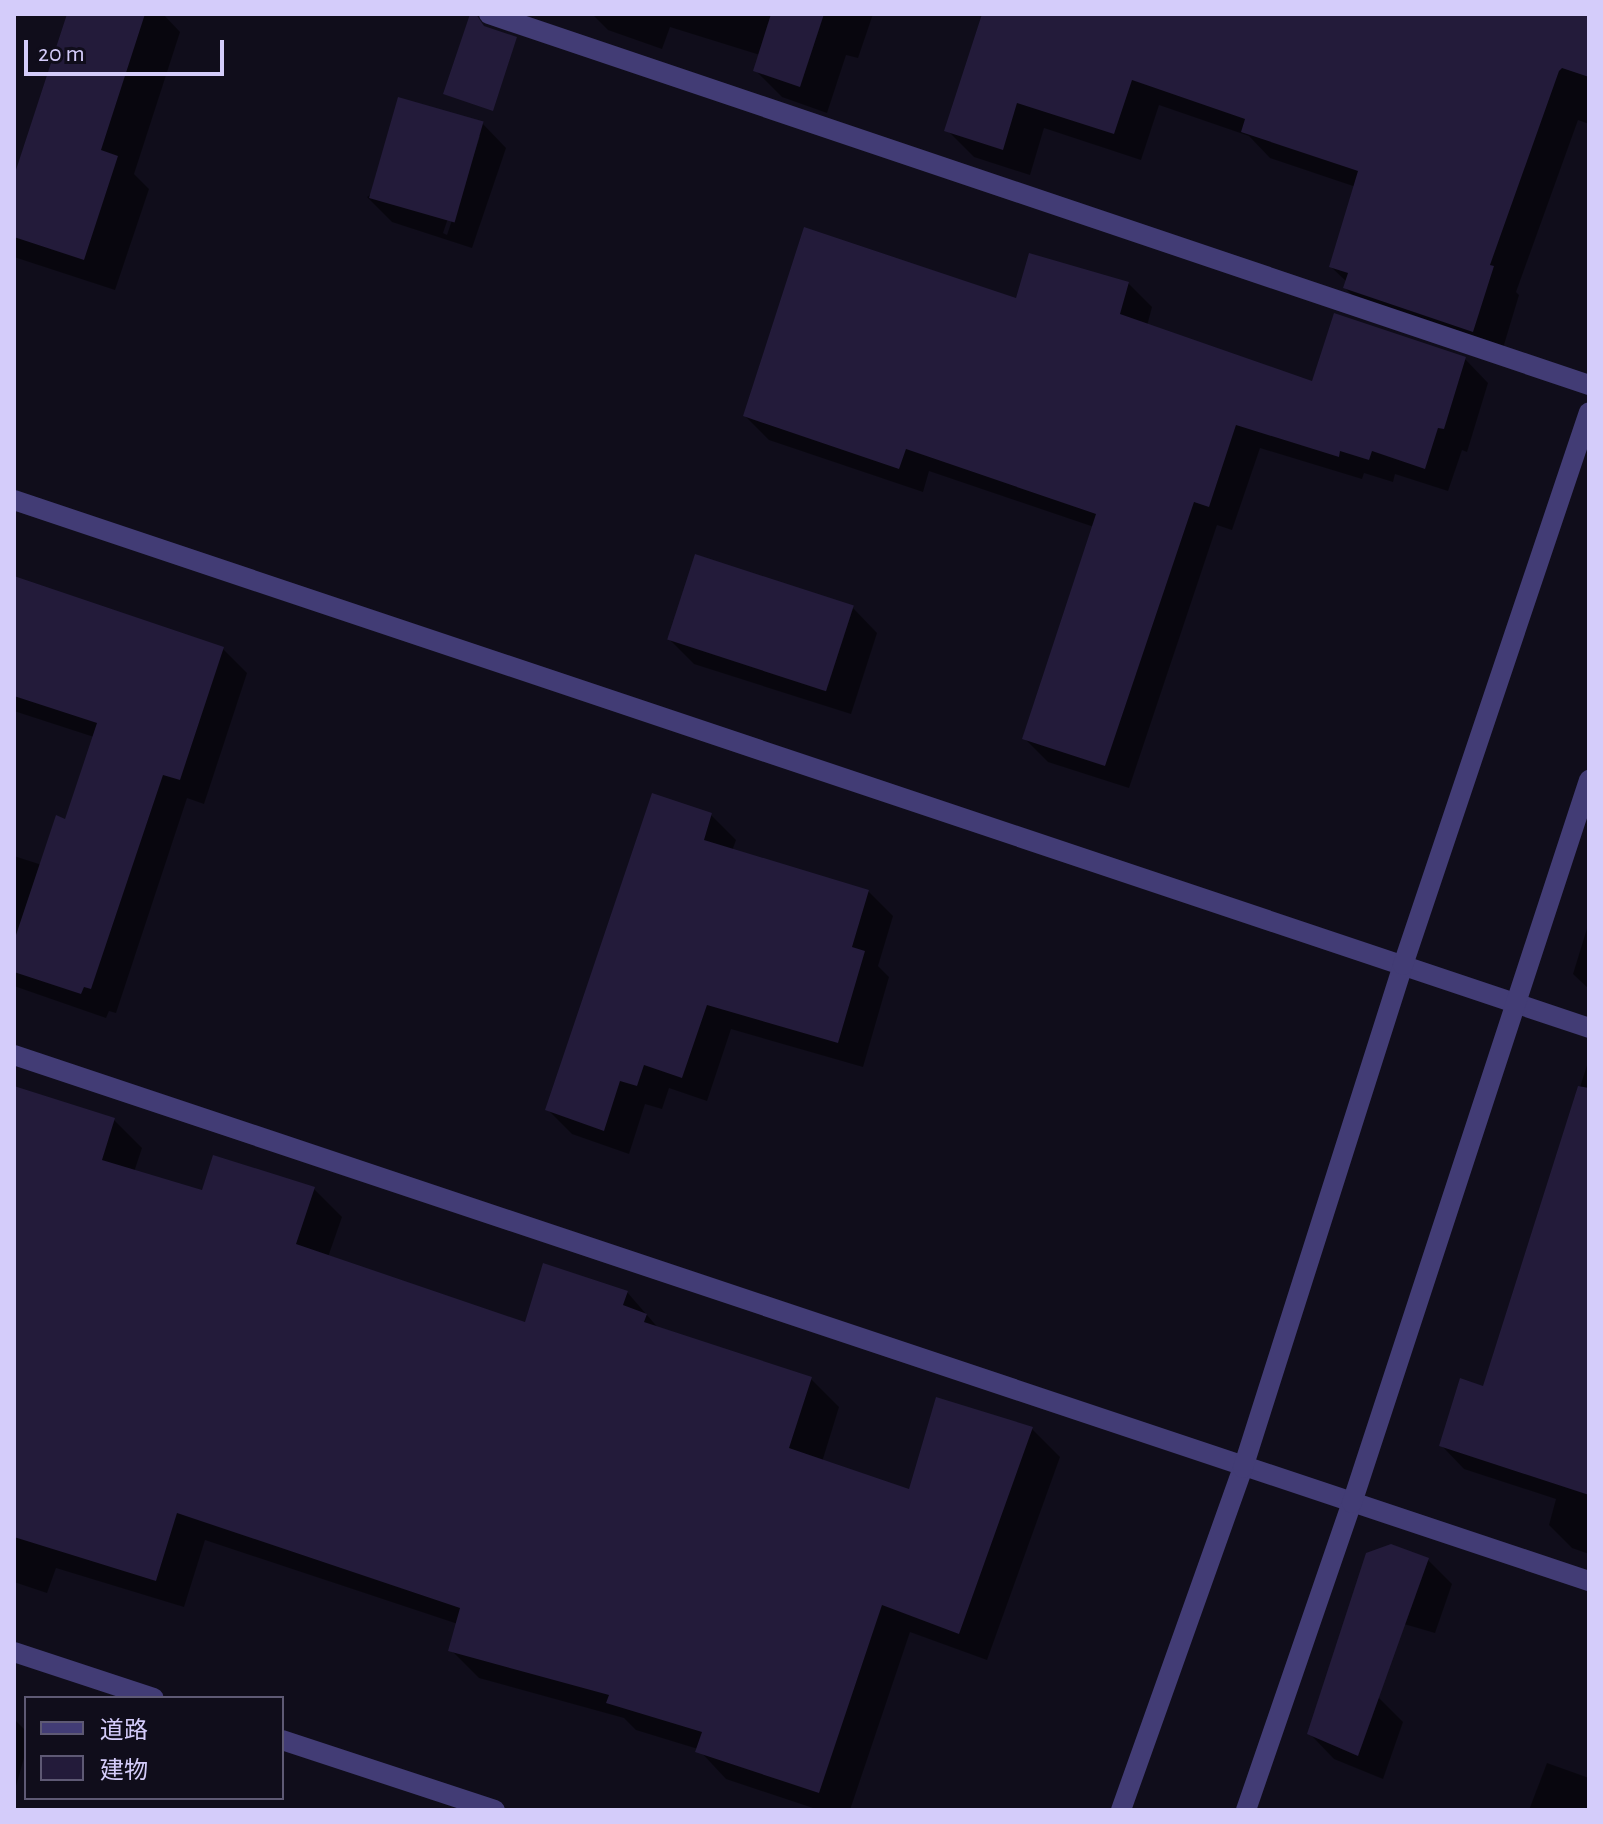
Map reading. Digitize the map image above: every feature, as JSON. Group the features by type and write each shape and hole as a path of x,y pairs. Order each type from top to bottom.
{"street":[{"path":"489,14 1589,385"},
{"path":"1121,1810 1243,1468 1403,965 1589,412"},
{"path":"14,500 1589,1028"},
{"path":"1246,1810 1352,1503 1589,780"},
{"path":"14,1055 1243,1468 1589,1581"},
{"path":"14,1652 148,1696"},
{"path":"284,1741 495,1810"}],"building":[{"path":"67,14 145,14 101,150 118,156 84,260 14,237 14,176"},
{"path":"470,14 476,14 484,26 517,37 493,111 443,94"},
{"path":"771,14 824,14 800,87 753,71"},
{"path":"982,14 1589,14 1589,77 1562,68 1559,71 1490,265 1494,266 1473,332 1343,288 1348,273 1329,267 1358,171 1241,132 1245,119 1132,80 1114,134 1017,103 1003,150 944,131"},
{"path":"398,97 484,122 455,222 369,198"},
{"path":"804,227 1016,298 1029,253 1129,282 1120,314 1312,381 1334,313 1466,357 1444,429 1438,428 1425,469 1372,451 1369,460 1340,451 1339,457 1236,425 1209,507 1194,502 1105,766 1022,739 1096,514 906,449 899,469 743,416"},
{"path":"695,554 854,606 826,691 667,640"},
{"path":"14,576 224,647 180,780 163,775 91,989 84,987 81,994 14,972 14,941 56,815 65,819 97,723 14,696"},
{"path":"652,793 712,813 704,840 869,890 852,947 865,951 838,1043 707,1005 682,1078 644,1065 637,1086 620,1081 604,1131 545,1110"},
{"path":"14,1086 115,1118 102,1160 202,1190 213,1155 315,1187 296,1244 525,1322 543,1263 628,1291 623,1305 647,1314 644,1322 812,1377 789,1448 909,1489 936,1397 1033,1427 959,1634 882,1605 819,1793 695,1752 702,1732 606,1703 609,1695 448,1651 460,1608 177,1513 156,1581 14,1537"},
{"path":"1578,1086 1589,1088 1589,1495 1439,1446 1460,1378 1483,1386"},
{"path":"1391,1544 1429,1558 1358,1756 1307,1734 1366,1553"}]}
